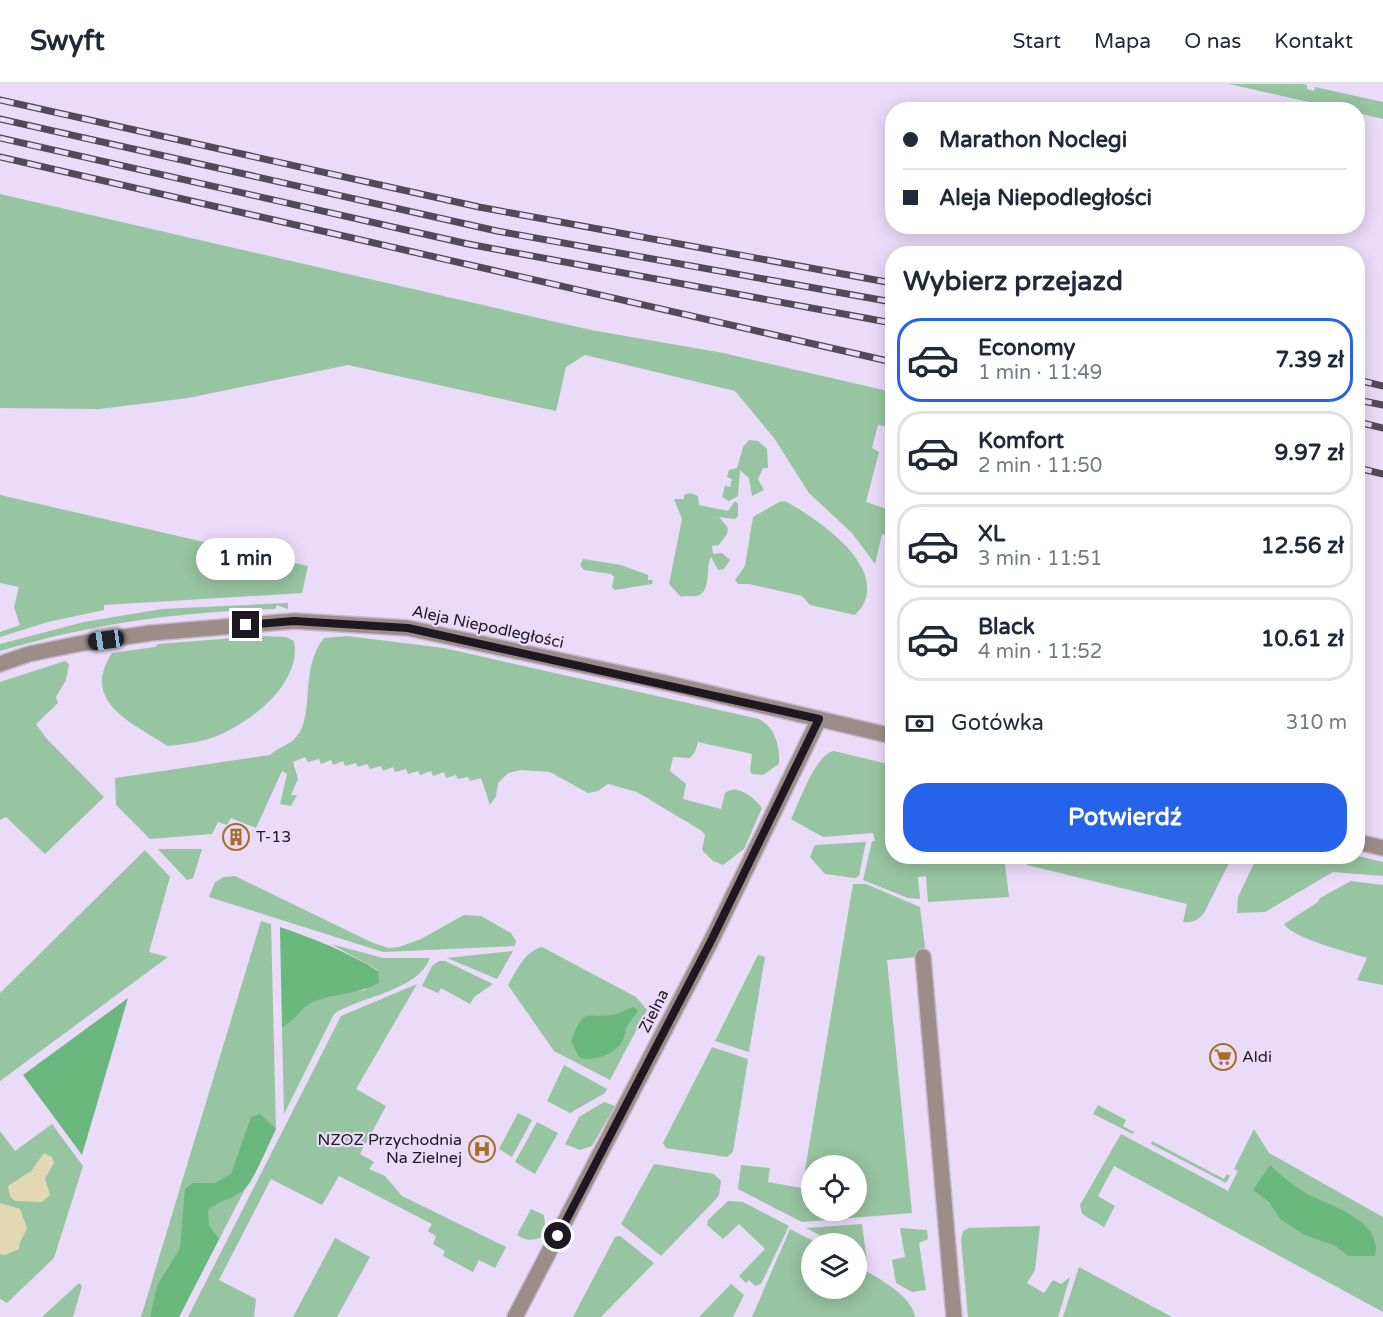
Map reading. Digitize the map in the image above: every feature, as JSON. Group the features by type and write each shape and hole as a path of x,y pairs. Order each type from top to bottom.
{"street":[{"name":"Aleja Niepodległości","path":"0,664 29,654 151,633 294,621 408,628 885,734"},
{"name":"Zielna","path":"515,1317 712,939 819,719"},
{"path":"1365,844 1383,848"},
{"path":"923,957 954,1317"}],"green space":[{"path":"1229,84 1303,84 1307,85 1307,89 1314,91 1315,87 1383,102 1383,119 1365,115 1365,102 1309,102"},
{"path":"0,194 591,330 723,353 885,390 885,426 878,425 872,448 879,452 866,502 885,509 885,535 882,534 875,564 852,533 809,493 774,438 735,391 585,355 566,367 556,411 348,365 188,398 99,409 0,408"},
{"path":"749,440 758,441 767,449 768,468 763,468 758,479 764,490 752,496 749,478 740,470 738,496 729,501 722,497 725,486 730,487 732,479 727,477 729,470 737,468 743,447"},
{"path":"690,493 698,496 699,505 728,511 735,501 738,504 738,516 735,519 719,517 728,528 727,534 719,545 712,546 713,554 722,553 730,560 724,569 718,570 711,557 706,585 701,594 681,597 669,584 682,519 674,499 684,499 684,495"},
{"path":"0,495 308,566 302,593 104,605 104,610 48,622 0,637 0,632 20,625 14,607 19,587 0,583"},
{"path":"781,501 787,502 814,519 844,544 856,558 864,573 867,589 863,605 855,615 810,605 802,596 749,584 738,584 735,580 745,566 753,517"},
{"path":"583,559 621,565 648,575 648,580 653,580 652,584 615,590 612,587 614,577 611,574 584,570 580,565"},
{"path":"288,603 288,609 277,605 275,609 170,616 103,626 0,651 0,644 84,622 162,609"},
{"path":"259,636 286,637 294,641 294,657 290,672 282,686 258,711 217,736 168,746 126,719 106,698 102,685 104,670 112,653 155,647 158,644"},
{"path":"347,636 444,648 759,719 769,727 776,738 779,764 763,775 752,774 750,771 752,754 698,742 690,758 673,757 670,771 686,784 683,799 721,809 725,793 735,790 750,796 762,808 744,849 723,865 713,861 702,850 705,835 702,831 637,792 608,784 598,791 588,793 550,772 521,770 508,773 498,783 496,796 490,805 481,778 470,781 468,777 458,779 456,775 446,778 444,772 433,776 431,771 420,775 418,771 408,774 406,769 395,772 393,767 383,771 381,766 370,769 367,764 358,767 356,763 345,766 343,761 333,765 331,760 321,764 319,759 308,762 305,757 293,762 298,779 291,795 297,795 291,806 280,804 287,774 282,771 256,828 231,818 227,825 218,822 212,834 150,839 116,805 115,778 270,755 291,742 302,727 305,716 309,677 316,650 324,638"},
{"path":"65,661 69,664 66,680 56,697 58,703 36,724 46,738 104,797 45,854 6,817 0,820 0,682"},
{"path":"834,751 885,763 885,864 1005,864 1009,897 928,902 926,876 918,877 920,899 908,898 863,880 872,841 875,841 873,833 823,837 791,819 815,769 827,754"},
{"path":"866,842 859,876 855,878 825,874 810,857 815,845"},
{"path":"158,849 202,849 193,878 187,880"},
{"path":"145,850 170,877 149,952 168,957 0,1081 0,993"},
{"path":"1365,858 1383,862 1383,876 1333,872 1265,912 1237,913 1238,897 1254,864 1365,864"},
{"path":"1228,864 1204,913 1200,918 1187,922 1183,922 1187,904 1027,865"},
{"path":"235,876 373,943 389,948 421,939 464,915 481,916 511,933 516,941 515,946 383,952 209,897 215,882 224,877"},
{"path":"1351,881 1383,885 1383,985 1357,980 1367,958 1310,940 1290,930 1284,924 1318,902 1320,898"},
{"path":"853,884 866,884 920,907 925,947 917,957 887,960 912,1213 867,1217 867,1155 808,1155"},
{"path":"261,921 271,924 276,1129 179,1317 141,1317"},
{"path":"280,927 354,957 378,971 379,983 315,1001 305,1006 282,1028"},
{"path":"331,944 383,958 430,958 424,969 414,978 388,992 334,1014 284,1114 282,1028 292,1021 306,1004 341,993 365,990 378,970"},
{"path":"542,947 636,997 647,1010 610,1080 554,1051 508,985 526,957"},
{"path":"513,951 497,979 447,958"},
{"path":"758,955 765,957 749,1052 715,1041"},
{"path":"439,961 445,961 493,984 474,997 470,1004 441,988 438,993 422,986 432,966"},
{"path":"417,984 356,1089 386,1106 360,1154 374,1162 369,1169 385,1176 402,1196 506,1247 495,1268 479,1260 473,1272 443,1256 445,1251 433,1244 436,1236 428,1231 432,1224 339,1176 322,1205 271,1179 219,1280 256,1299 254,1317 188,1317 341,1016"},
{"path":"128,998 82,1155 23,1075"},
{"path":"634,1007 638,1011 627,1026 620,1045 604,1056 591,1059 579,1057 571,1041 584,1018 616,1014"},
{"path":"712,1047 748,1059 733,1152 727,1157 666,1148 663,1143"},
{"path":"564,1065 607,1089 605,1093 570,1113 547,1101"},
{"path":"604,1102 615,1106 592,1146 580,1150 565,1144 579,1117"},
{"path":"1098,1105 1126,1120 1123,1126 1134,1132 1133,1134 1093,1114"},
{"path":"518,1113 532,1120 512,1157 499,1149"},
{"path":"260,1114 276,1129 245,1189 208,1210 209,1225 219,1239 179,1317 150,1317 157,1286 180,1248 185,1189 193,1183 215,1183 231,1174 251,1117"},
{"path":"537,1122 558,1133 535,1174 515,1162"},
{"path":"52,1124 83,1166 54,1258 7,1303 0,1299 0,1131 15,1151"},
{"path":"1254,1129 1269,1153 1383,1217 1383,1312 1114,1166 1098,1196 1115,1206 1104,1227 1082,1214 1080,1205 1121,1134 1228,1191 1238,1171 1234,1169"},
{"path":"1152,1141 1224,1179 1227,1174 1230,1176 1226,1183 1151,1144"},
{"path":"654,1164 714,1174 721,1181 719,1195 716,1199 661,1256 621,1224"},
{"path":"741,1165 770,1168 768,1182 801,1188 801,1221 814,1221 802,1222 738,1189"},
{"path":"1270,1165 1305,1193 1343,1210 1364,1224 1375,1244 1375,1256 1349,1256 1334,1245 1307,1236 1281,1220 1269,1202 1253,1190"},
{"path":"728,1201 743,1202 789,1226 761,1284 755,1286 749,1280 746,1283 739,1276 765,1249 739,1224 723,1239 707,1225 708,1220"},
{"path":"531,1209 544,1215 546,1233 540,1238 528,1240 517,1235"},
{"path":"862,1224 863,1233 816,1233 806,1228"},
{"path":"1040,1226 1035,1270 1027,1283 1044,1293 1053,1280 1061,1284 1070,1277 1058,1317 968,1317 961,1240 963,1231 969,1228"},
{"path":"900,1228 927,1230 928,1239 919,1243 926,1290 912,1292 896,1283 892,1260 905,1257"},
{"path":"790,1229 801,1235 801,1299 867,1299 867,1272 900,1294 907,1301 915,1317 752,1317"},
{"path":"620,1236 654,1263 601,1317 573,1317 615,1237"},
{"path":"335,1238 370,1257 337,1317 293,1317"},
{"path":"1079,1267 1172,1317 1063,1317"},
{"path":"79,1283 82,1286 73,1317 42,1317"},
{"path":"731,1284 744,1295 733,1317 699,1317"}],"sand":[{"path":"44,1153 52,1157 54,1163 45,1179 50,1195 42,1202 15,1201 10,1197 8,1186 31,1171"},
{"path":"0,1203 20,1209 27,1228 19,1249 5,1255 0,1254"}],"railway":[{"path":"0,100 479,207 885,282"},
{"path":"0,119 497,231 885,301"},
{"path":"0,138 468,244 885,322"},
{"path":"0,157 885,360"},
{"path":"1365,382 1383,386"},
{"path":"1365,401 1383,405"},
{"path":"1365,424 1383,428"},
{"path":"1365,470 1383,474"}],"place":[{"name":"T-13","path":"236,837"},
{"name":"Aldi","path":"1223,1057"},
{"name":"NZOZ Przychodnia Na Zielnej","path":"482,1149"}],"route":[{"path":"246,625 294,621 408,628 666,683 819,719 712,939 558,1236"}]}
